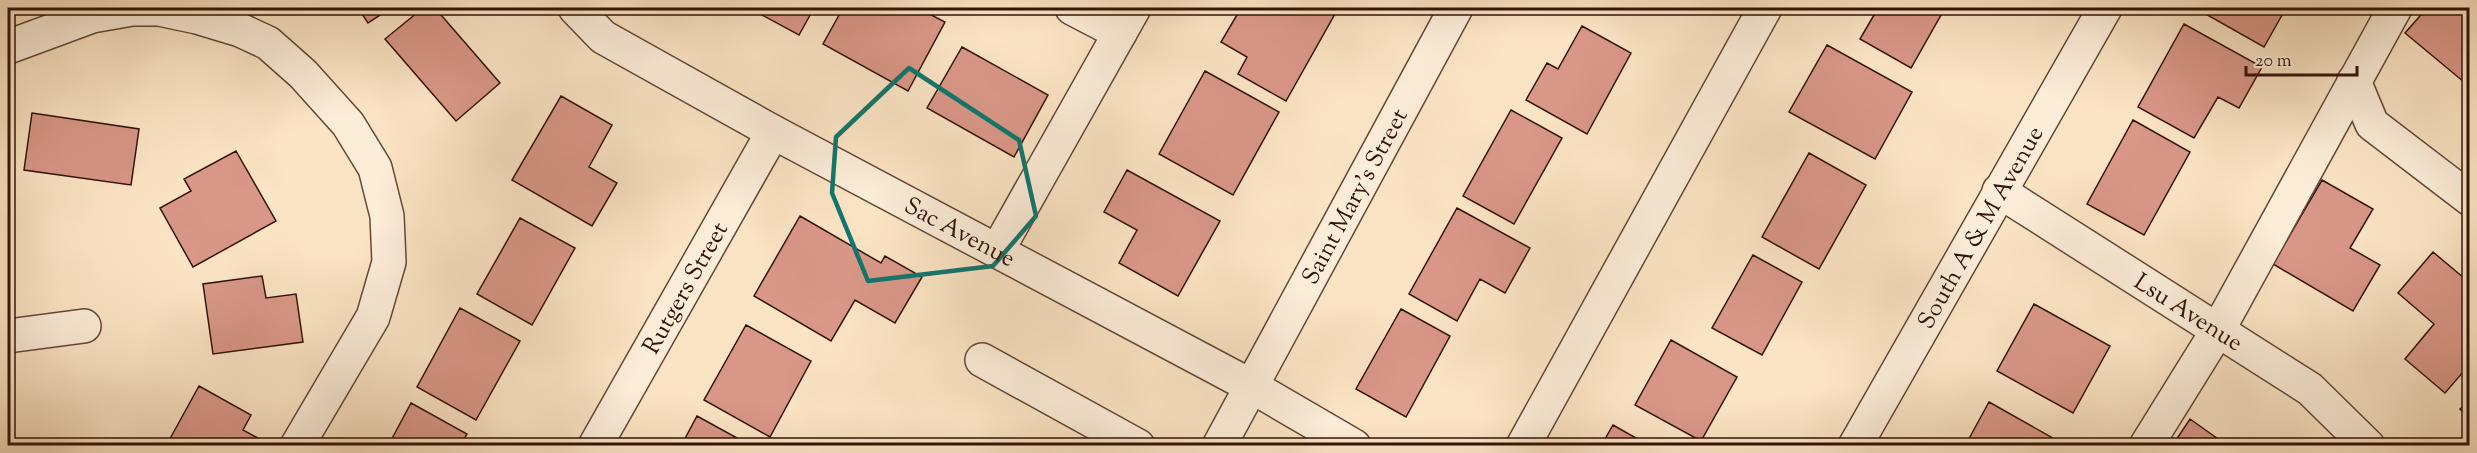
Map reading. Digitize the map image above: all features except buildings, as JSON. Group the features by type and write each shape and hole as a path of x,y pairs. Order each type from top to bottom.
{"street":[{"name":"Sac Avenue","path":"575,8 603,37 773,132 1251,386 1354,446"},
{"path":"997,251 1127,20 1072,8"},
{"name":"Saint Mary's Street","path":"1219,446 1456,8"},
{"path":"1523,446 1764,8"},
{"name":"South A & M Avenue","path":"1855,446 2105,8"},
{"path":"2146,446 2218,330 2395,8"},
{"path":"8,47 92,16 132,9 159,9 197,17 240,30 268,43 303,74 348,124 375,168 387,216 388,262 374,317 297,446"},
{"path":"2354,81 2372,124 2469,199"},
{"name":"Rutgers Street","path":"596,446 773,132"},
{"name":"Lsu Avenue","path":"1999,191 2310,389 2368,446"},
{"path":"8,336 84,327"},
{"path":"982,360 1138,446"}],"highlighted area":[{"path":"909,68 1019,140 1036,216 993,266 868,281 832,193 836,137"}]}
